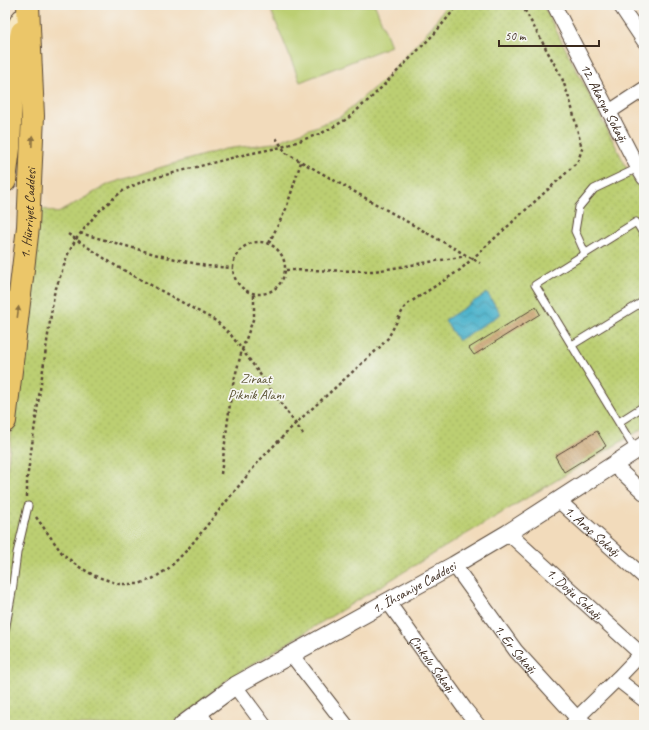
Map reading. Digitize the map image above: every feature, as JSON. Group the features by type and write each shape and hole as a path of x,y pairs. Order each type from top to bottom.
{"main road":[{"path":"5,47 28,5"},
{"name":"1. Hürriyet Caddesi","path":"5,421 28,227 33,116 14,81"},
{"name":"1. Hürriyet Caddesi","path":"5,182 7,146 14,81"}],"street":[{"name":"12. Akasya Sokağı","path":"554,5 641,173"},
{"path":"620,5 644,41"},
{"path":"609,112 643,92"},
{"name":"1. İhsaniye Caddesi","path":"182,725 204,719 235,686 454,565 559,501 640,448"},
{"path":"614,465 644,493"},
{"name":"1. Araç Sokağı","path":"559,501 644,577"},
{"name":"1. Doğu Sokağı","path":"508,533 642,653"},
{"name":"1. Er Sokağı","path":"454,565 516,651 579,723"},
{"name":"Çinkolu Sokağı","path":"388,602 478,725"},
{"path":"579,723 642,653"},
{"path":"291,654 346,725"},
{"path":"617,679 644,700"},
{"path":"235,686 264,725"}],"lane":[{"path":"585,253 575,231 579,207 594,189 641,173"},
{"path":"640,448 618,422 535,285 636,222 644,235"},
{"path":"572,345 644,301"},
{"path":"618,422 644,406"},
{"path":"5,631 17,553 28,506"}],"path":[{"path":"458,5 435,33 373,96 347,119 322,133 282,147 243,155 146,180 124,190 115,197 97,213 80,233 68,254 54,294 27,479 28,506 62,553 76,565 95,576 119,584 139,584 154,578 169,568 187,550 259,462 295,424 388,338 404,308 409,303 460,270 578,161 582,149 571,104 562,78 522,5"},
{"path":"276,138 286,153 480,264"},
{"path":"269,243 286,209 302,162"},
{"path":"80,233 158,255 206,266 233,268"},
{"path":"68,234 116,266 216,320 242,350 303,434"},
{"path":"260,241 269,243 276,247 282,254 285,261 286,270 284,278 279,286 272,291 263,294 254,294 239,284 235,277 233,268 234,259 244,246 252,242 260,241"},
{"path":"286,270 375,271 466,256"},
{"path":"221,474 232,388 242,350 254,318 254,294"}],"green space":[{"path":"269,5 375,5 391,46 300,82"},
{"name":"Ziraat Piknik Alanı","path":"447,5 543,5 629,172 644,196 644,428 443,548 227,680 171,725 5,725 5,490 37,207 58,213 109,184 225,149 274,143 340,117 388,76 433,25"}],"water":[{"path":"487,293 501,314 458,341 445,320"}],"building":[{"path":"536,307 540,314 474,355 469,348"},
{"path":"597,431 606,446 564,472 555,456"}]}
